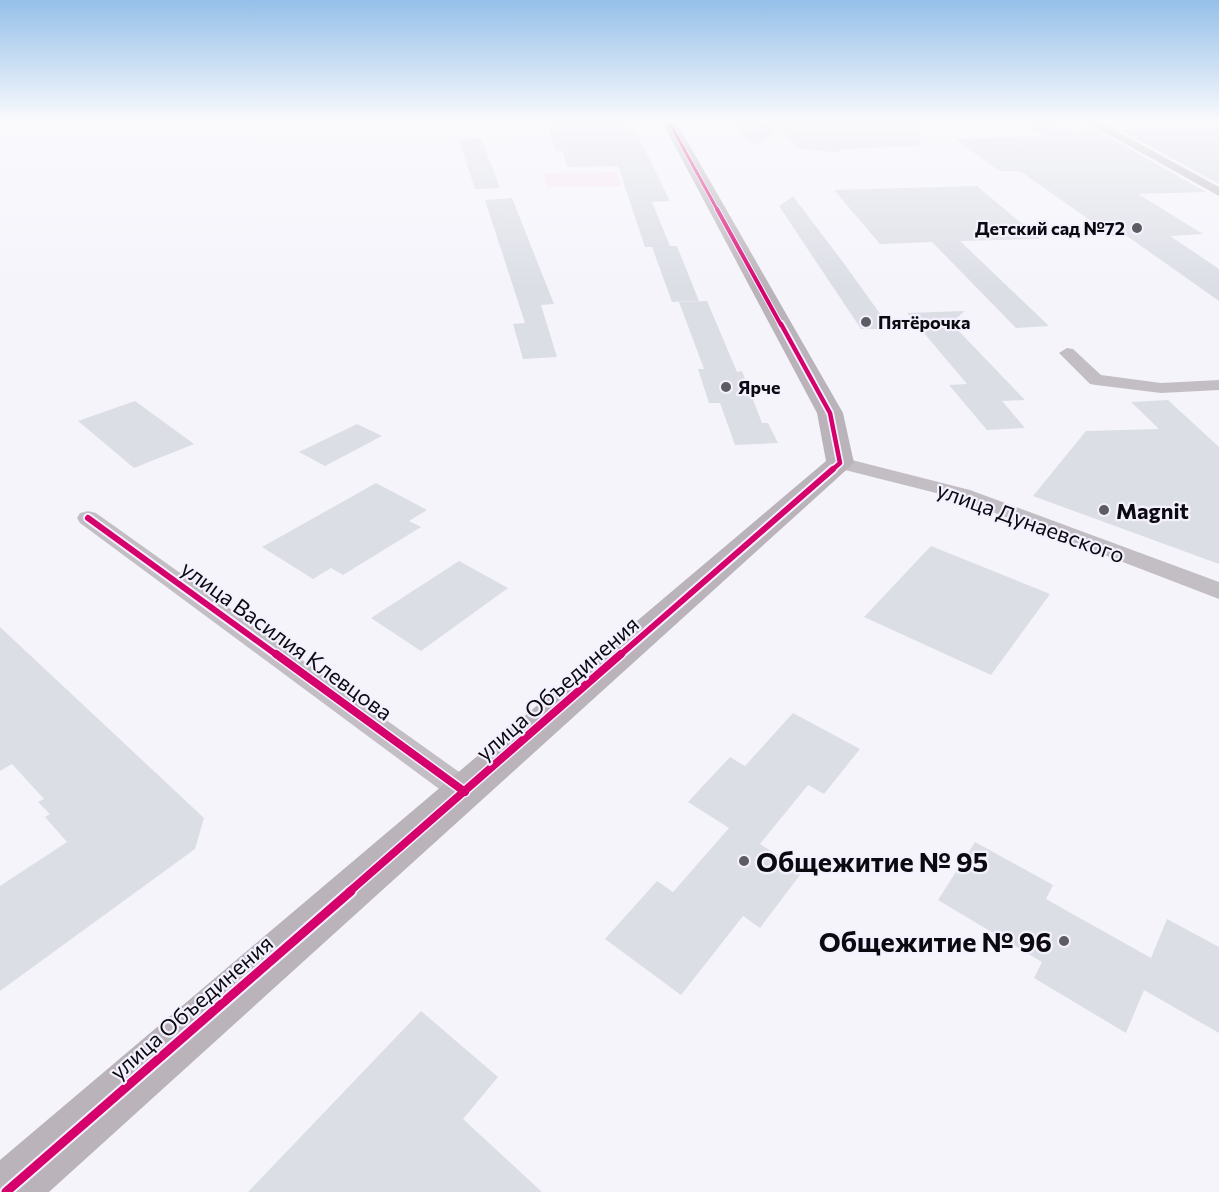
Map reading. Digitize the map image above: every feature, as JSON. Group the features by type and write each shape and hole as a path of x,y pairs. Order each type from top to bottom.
{"street":[{"path":"699,176 830,413 840,463"},
{"path":"1189,176 1219,192"},
{"path":"1067,352 1096,380 1161,388 1219,386"},
{"name":"улица Дунаевского","path":"840,463 963,494 1219,591"},
{"name":"улица Объединения","path":"6,1192 840,463"},
{"name":"улица Василия Клевцова","path":"88,518 465,792"}],"shaded area":[{"path":"545,176 618,176 621,186 547,187"}],"building":[{"path":"471,176 495,176 500,188 475,189"},
{"path":"621,176 657,176 670,201 652,202 670,246 677,246 699,301 672,302 652,247 645,247"},
{"path":"1027,176 1177,176 1206,192 1138,194 1203,234 1170,236 1219,269 1219,301 1127,236 1114,237"},
{"path":"1204,176 1219,176 1219,184"},
{"path":"977,186 1040,239 960,241 1049,326 1016,328 932,242 880,244 834,190"},
{"path":"793,196 891,329 861,329 779,206"},
{"path":"512,198 554,304 541,305 557,357 523,359 513,324 525,323 485,200"},
{"path":"707,301 737,372 742,371 762,423 768,423 778,443 735,445 720,403 709,403 698,369 704,369 679,302"},
{"path":"965,311 951,323 1025,400 1002,401 1025,428 987,430 949,385 967,384 907,313"},
{"path":"1168,400 1219,447 1219,564 1033,496 1086,431 1159,429 1131,402"},
{"path":"135,401 194,444 134,468 78,421"},
{"path":"357,424 382,436 325,466 299,452"},
{"path":"376,483 427,510 409,521 421,527 343,575 331,568 313,579 262,547"},
{"path":"931,546 1050,594 991,675 864,617"},
{"path":"459,561 508,588 421,651 371,618"},
{"path":"0,627 204,818 195,849 0,991 0,886 67,842 45,817 50,814 38,802 44,799 12,764 0,771"},
{"name":"Общежитие № 95","path":"793,713 860,749 824,794 808,785 760,844 803,871 760,928 743,916 681,995 605,939 657,881 673,892 729,828 688,802 730,757 745,766"},
{"name":"Общежитие № 96","path":"975,842 1053,885 1046,899 1151,958 1167,919 1219,947 1219,1033 1144,990 1126,1033 1034,978 1042,962 938,900"},
{"path":"421,1011 498,1077 463,1119 542,1192 248,1192"}],"cycle path":[{"path":"6,1192 840,463 830,413 699,176"},
{"path":"88,518 465,792"}],"place":[{"name":"Детский сад №72","path":"1137,228"},
{"name":"Пятёрочка","path":"866,322"},
{"name":"Ярче","path":"726,387"},
{"name":"Magnit","path":"1104,510"},
{"name":"Общежитие № 95","path":"744,861"},
{"name":"Общежитие № 96","path":"1064,941"}]}
